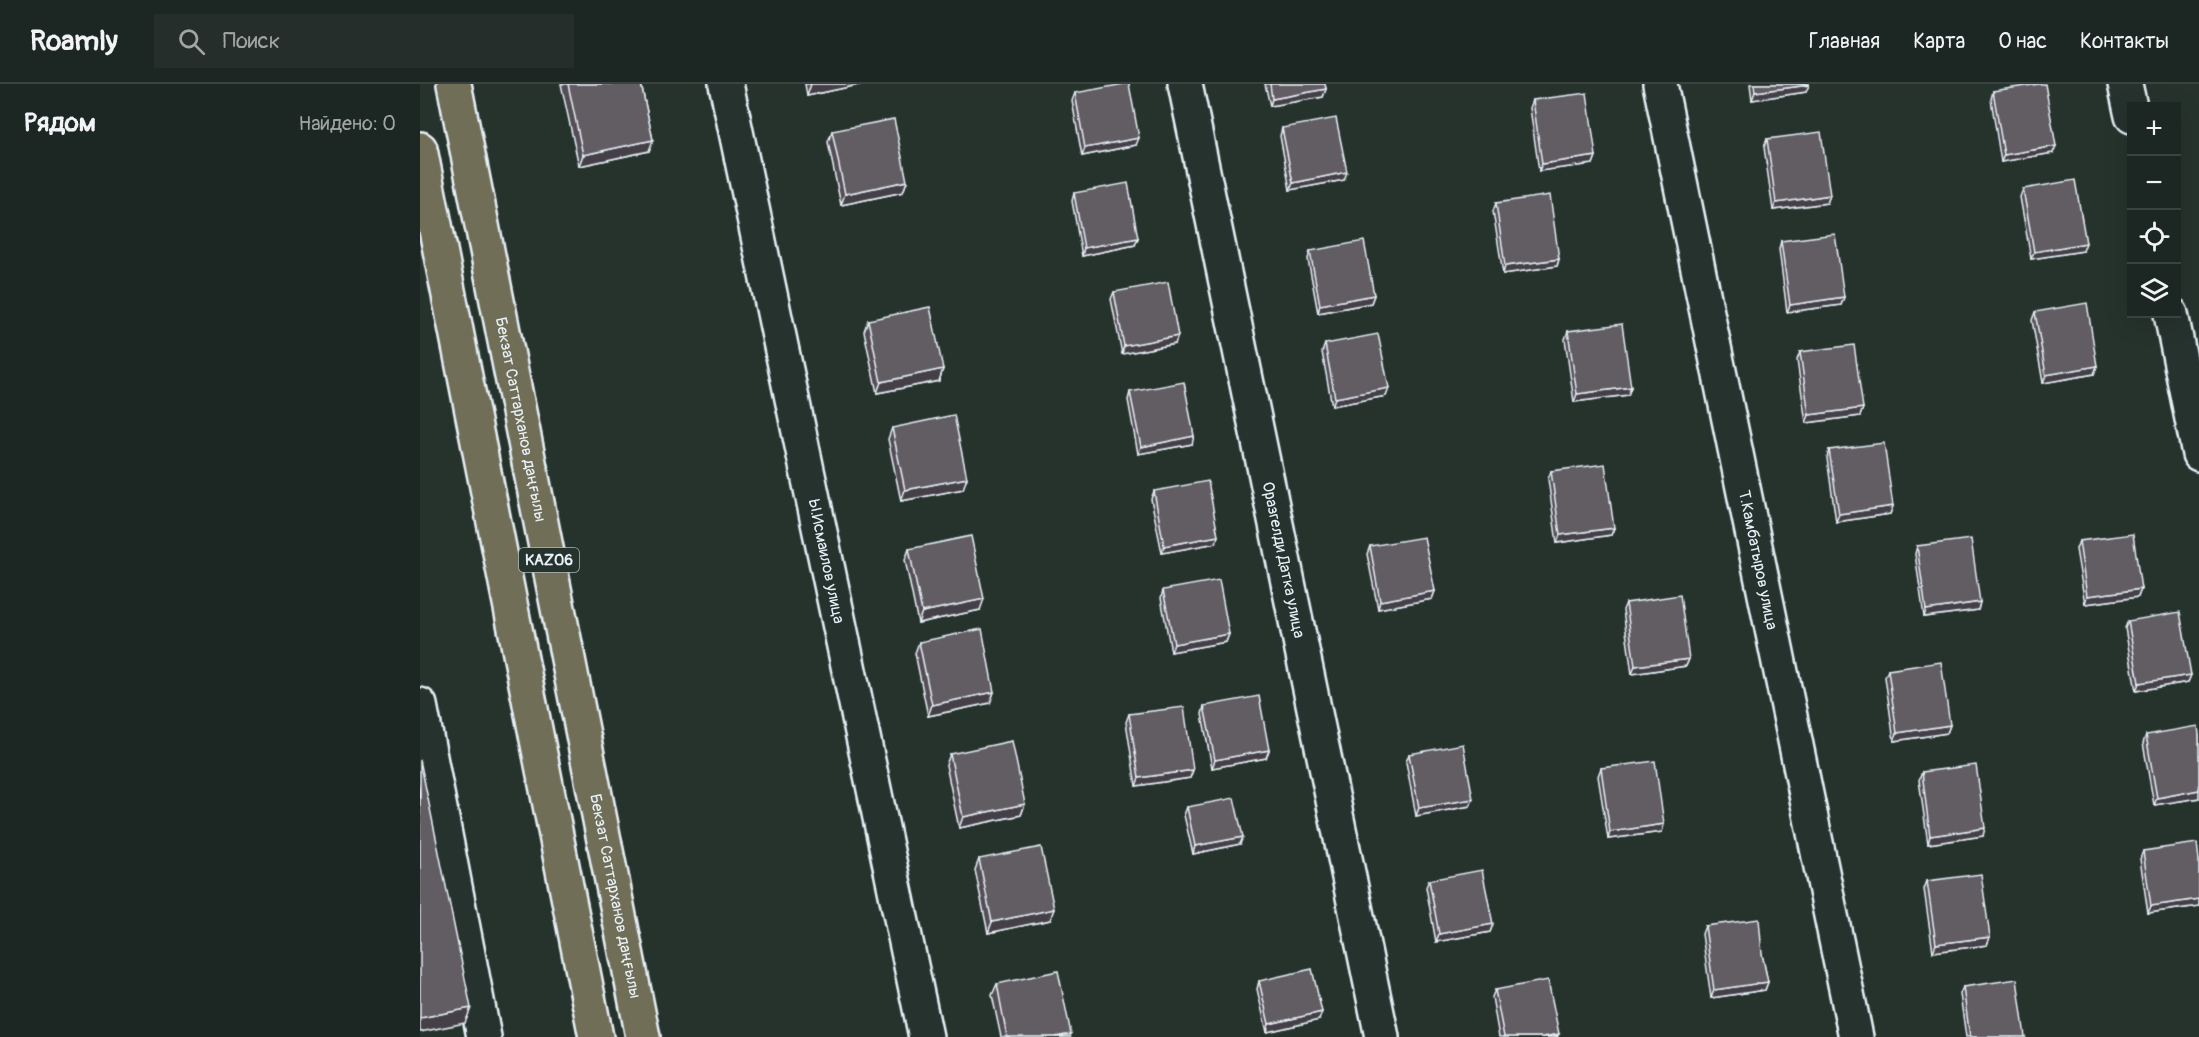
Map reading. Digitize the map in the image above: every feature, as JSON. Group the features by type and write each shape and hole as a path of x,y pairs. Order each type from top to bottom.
{"main road":[{"name":"Бекзат Саттарханов даңғылы","path":"454,84 643,1037"},
{"name":"KАZ06","path":"420,149 596,1037"}],"street":[{"name":"Ы.Исмаилов улица","path":"726,84 926,1037"},
{"name":"Оразгелди Датка улица","path":"1185,84 1382,1037"},
{"name":"Т.Камбатыров улица","path":"1660,84 1856,1037"},
{"path":"2125,84 2129,102"},
{"path":"2172,318 2199,454"},
{"path":"420,705 483,1037"}],"building":[{"path":"568,84 641,84 653,140 583,155"},
{"path":"1129,84 1139,138 1085,148 1075,93"},
{"path":"1270,84 1325,84 1326,89 1272,99"},
{"path":"1754,84 1809,84 1809,85 1755,92"},
{"path":"2045,84 2056,146 2004,155 1993,91"},
{"path":"1587,93 1596,156 1542,164 1533,100"},
{"path":"1336,118 1347,172 1293,183 1282,128"},
{"path":"894,119 907,181 845,194 832,131"},
{"path":"1821,132 1830,195 1776,203 1767,139"},
{"path":"2075,180 2086,243 2034,252 2023,189"},
{"path":"1128,183 1138,238 1084,248 1074,193"},
{"path":"1550,195 1559,259 1505,266 1496,203"},
{"path":"1835,234 1844,297 1790,305 1781,241"},
{"path":"1364,241 1374,295 1320,305 1310,251"},
{"path":"1168,282 1178,336 1124,346 1114,292"},
{"path":"2087,303 2097,366 2046,375 2035,312"},
{"path":"930,307 943,369 881,382 868,320"},
{"path":"1622,324 1631,387 1577,394 1568,331"},
{"path":"1378,334 1389,388 1335,398 1325,344"},
{"path":"1854,345 1863,408 1809,415 1800,352"},
{"path":"1184,382 1194,436 1141,447 1130,392"},
{"path":"954,415 967,478 905,490 892,428"},
{"path":"1884,443 1893,506 1839,514 1829,450"},
{"path":"1605,464 1614,528 1560,535 1551,471"},
{"path":"1208,481 1218,536 1164,546 1154,491"},
{"path":"2133,534 2141,589 2087,596 2079,541"},
{"path":"971,536 984,599 922,612 909,549"},
{"path":"1424,537 1435,591 1380,601 1370,546"},
{"path":"1971,539 1980,602 1926,610 1917,546"},
{"path":"1219,580 1229,634 1174,644 1163,590"},
{"path":"1680,595 1689,659 1635,666 1626,603"},
{"path":"2180,612 2191,675 2139,683 2128,621"},
{"path":"982,629 994,692 932,705 919,642"},
{"path":"1941,662 1950,725 1897,733 1888,670"},
{"path":"1259,696 1269,750 1215,760 1204,706"},
{"path":"1184,707 1193,770 1139,778 1129,714"},
{"path":"2198,726 2199,790 2157,798 2146,735"},
{"path":"1012,741 1025,804 963,817 950,754"},
{"path":"1463,744 1473,799 1419,808 1409,754"},
{"path":"420,760 471,1008 420,1018"},
{"path":"1655,761 1664,824 1610,832 1601,768"},
{"path":"1976,765 1985,828 1930,836 1922,772"},
{"path":"1234,798 1243,837 1195,846 1187,807"},
{"path":"2197,843 2199,899 2151,906 2143,851"},
{"path":"1041,847 1054,909 992,922 979,859"},
{"path":"1482,870 1493,924 1439,934 1429,880"},
{"path":"1981,874 1990,937 1936,944 1927,881"},
{"path":"1759,919 1762,954 1768,982 1714,990 1705,926"},
{"path":"1312,969 1322,1012 1269,1024 1259,981"},
{"path":"1058,971 1071,1034 1055,1037 1007,1037 997,984"},
{"path":"2017,979 2025,1037 1970,1037 1963,987"},
{"path":"1548,980 1559,1034 1543,1037 1504,1037 1495,990"}]}
